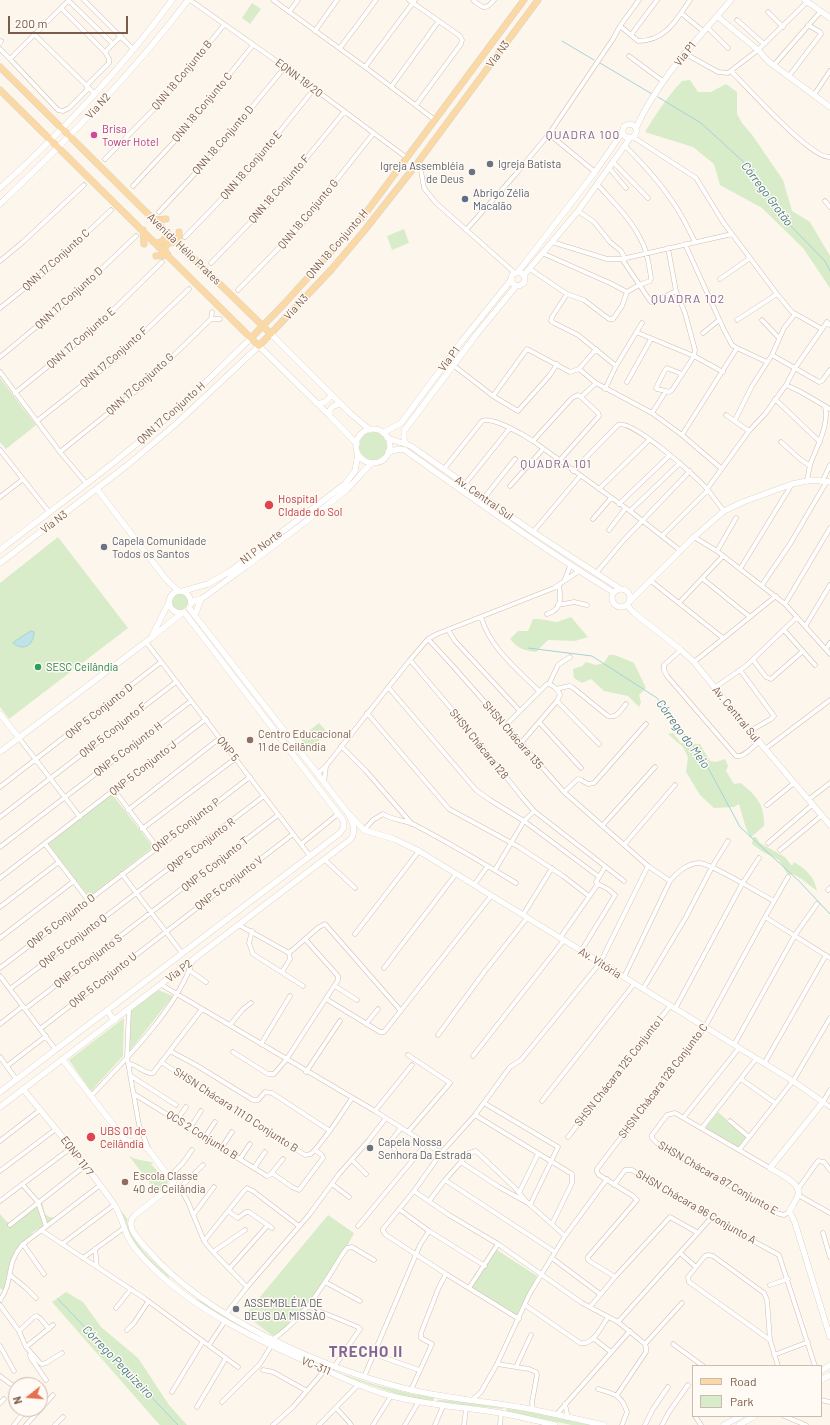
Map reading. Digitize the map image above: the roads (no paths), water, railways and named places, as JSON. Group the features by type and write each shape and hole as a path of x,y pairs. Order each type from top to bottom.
{"main road":[{"name":"Via N2","path":"0,204 59,148 128,73 189,0"},
{"path":"505,44 501,44 499,39 516,17 524,0"},
{"name":"Via N3","path":"407,158 524,0"},
{"name":"Via N3","path":"0,563 2,556 97,489 177,424 271,334 361,234 416,165 538,0"},
{"name":"Via P1","path":"383,433 401,423 462,341 511,280 512,275 530,269 578,211 636,133 636,128 644,112 684,53 731,0"},
{"path":"806,1 830,18"},
{"name":"Via N2","path":"0,188 62,128 94,94 142,39 168,3"},
{"path":"160,36 155,36 152,30 166,13 168,3"},
{"path":"717,16 758,50 768,61 830,107"},
{"path":"128,73 134,63 150,44 148,39 142,39"},
{"path":"468,95 479,74 496,52 494,46 489,48"},
{"name":"Avenida Hélio Prates","path":"0,67 331,394 370,430"},
{"name":"Avenida Hélio Prates","path":"0,90 143,230 329,415 356,444"},
{"name":"Via P1","path":"519,273 595,172 622,133 624,126 630,124 644,112"},
{"path":"630,124 634,125 636,128"},
{"path":"622,133 624,136 632,138"},
{"name":"QNN 18 Conjunto H","path":"263,326 345,237 407,158"},
{"path":"0,192 12,177"},
{"path":"361,234 356,234 355,229 374,207 383,190"},
{"path":"155,220 166,219"},
{"path":"143,230 144,244"},
{"path":"156,256 167,254 164,249 168,243 178,243 179,232"},
{"path":"156,243 159,243 165,239 168,233"},
{"path":"322,279 333,262 351,242 349,236 345,237"},
{"name":"Via P1","path":"406,444 404,431 453,365 516,286 524,283 525,278 519,273"},
{"path":"511,280 516,286"},
{"path":"251,338 263,326"},
{"name":"QNN 17 Conjunto H","path":"86,483 161,424 251,338"},
{"path":"177,424 172,422 172,417 194,397 214,375"},
{"path":"430,384 431,388 435,389"},
{"path":"316,403 325,402 331,394"},
{"path":"421,396 426,395 427,400"},
{"path":"329,415 329,410 332,406 342,404"},
{"path":"130,463 166,429 166,424 161,424"},
{"path":"370,430 377,430 383,433 388,438 388,452 382,460 372,463 366,461 358,454 356,444 361,434 370,430"},
{"name":"Av. Central Sul","path":"388,438 406,444 566,555 597,572 619,588 626,590 632,596"},
{"name":"Av. Central Sul","path":"388,452 399,449 405,450 570,565 613,592 611,598 613,603 619,608 627,604 633,612 694,662 714,688 830,826"},
{"name":"N1 P Norte","path":"181,591 208,584 229,572 345,484 355,472 358,463 358,454"},
{"name":"N1 P Norte","path":"190,605 201,599 334,500 350,487 362,472 372,463"},
{"path":"627,604 632,596 651,581 694,537 724,512 743,502 792,484 807,481 827,481"},
{"name":"Via N3","path":"0,550 86,483"},
{"path":"97,489 165,578 181,591 189,595 190,605 195,615 324,784 364,830 351,839"},
{"path":"2,556 47,517 58,505"},
{"path":"149,640 169,602 171,595 165,578"},
{"path":"613,592 619,588"},
{"path":"171,595 181,591"},
{"path":"195,615 201,599"},
{"path":"169,602 172,609 178,613 183,613 338,814"},
{"path":"0,752 149,640 183,613 190,605"},
{"path":"0,714 19,738"},
{"name":"Via P2","path":"0,1107 351,839 355,832 352,819 347,812"},
{"name":"Via P2","path":"0,1092 340,833 344,827 343,820 338,814"},
{"name":"Av. Vitória","path":"364,830 394,839 419,852 793,1081 823,1102"},
{"path":"218,926 215,930 216,935 220,937 225,936"},
{"path":"201,938 206,935 211,938 212,944 208,948"},
{"path":"107,1010 115,1020"},
{"path":"100,1016 106,1026"},
{"path":"63,1060 125,1140 142,1145 149,1150 174,1184 132,1217 130,1222 132,1230 150,1253 174,1276 226,1314 280,1343 334,1367 364,1377 410,1390 525,1408 604,1425"},
{"name":"EQNP 11/7","path":"23,1089 71,1148 114,1205 119,1213 128,1236 136,1248 148,1263 169,1282"},
{"path":"823,1102 770,1168 792,1181 798,1192 788,1212 791,1214 795,1223 830,1337"},
{"path":"169,1282 174,1276"},
{"name":"VC-311","path":"169,1282 192,1300 225,1321 271,1346 359,1384 391,1396 440,1405 501,1413"},
{"path":"177,1289 183,1283"},
{"path":"822,1374 830,1365"},
{"path":"440,1405 436,1402 436,1399 441,1396"},
{"path":"501,1413 506,1408 502,1404"},
{"path":"501,1413 537,1423 555,1425"},
{"path":"739,1425 753,1417"},
{"path":"724,1425 732,1419"}],"street":[{"path":"10,59 69,0 113,44"},
{"path":"84,0 121,36 133,50"},
{"name":"EQNN 18/20","path":"189,0 285,67 407,158"},
{"path":"274,0 435,120"},
{"path":"289,12 298,0"},
{"path":"315,31 337,0"},
{"path":"340,48 376,0"},
{"path":"473,0 486,8 494,0"},
{"path":"466,230 515,175 548,134 639,0"},
{"path":"631,36 657,0"},
{"path":"620,26 638,41 660,36 668,31 690,0"},
{"path":"365,67 412,1 438,22 460,36 462,40 461,44 416,105"},
{"path":"684,53 718,72 731,72 758,50 806,1"},
{"path":"0,49 33,85 60,111 66,110 87,90 86,85 109,63 109,60 105,52 61,8"},
{"path":"774,65 821,11"},
{"path":"768,12 782,26"},
{"path":"681,13 705,29 728,48"},
{"path":"737,20 764,44"},
{"path":"391,87 438,22"},
{"name":"QNN 18 Conjunto B","path":"105,159 162,101 224,25"},
{"path":"789,76 821,34 808,25"},
{"path":"34,34 94,94"},
{"path":"105,52 121,36"},
{"name":"QNN 18 Conjunto C","path":"133,186 185,130 254,45"},
{"path":"630,56 664,82"},
{"name":"QNN 18 Conjunto D","path":"159,212 215,152 285,67"},
{"path":"814,95 830,71"},
{"path":"731,72 795,136 819,154 827,158 830,157"},
{"name":"QNN 18 Conjunto E","path":"185,237 244,178 314,89"},
{"name":"QNN 18 Conjunto F","path":"211,263 273,199 344,112"},
{"name":"QNN 18 Conjunto G","path":"238,290 300,226 373,134"},
{"path":"548,134 595,172"},
{"path":"632,138 696,178 732,234 777,294 795,314 822,329"},
{"path":"625,146 647,168 667,193 695,242"},
{"path":"613,162 648,198"},
{"path":"416,165 421,171 424,188 436,203 466,230 519,273"},
{"path":"609,168 626,188"},
{"path":"0,261 23,242 84,185"},
{"path":"530,269 567,294 584,300 609,319 613,319 622,306 627,292 651,280 647,254 642,242 630,222 598,185"},
{"path":"825,201 830,207"},
{"name":"QNN 17 Conjunto C","path":"0,308 51,267 111,210"},
{"path":"578,211 594,222 610,242 621,251 639,285 652,303 676,292"},
{"path":"552,242 607,259 624,259 732,234"},
{"name":"QNN 17 Conjunto D","path":"0,357 71,298 136,236"},
{"path":"685,244 719,320 732,345 767,362"},
{"path":"668,248 676,292 685,313 695,350 694,356 672,390 666,392 656,388 667,368 682,374"},
{"path":"542,253 627,292"},
{"path":"720,279 750,258"},
{"name":"QNN 17 Conjunto E","path":"15,393 95,328 162,262"},
{"name":"QNN 17 Conjunto F","path":"37,422 118,357 189,289"},
{"path":"567,294 551,321 578,335 616,366"},
{"path":"737,320 777,294"},
{"path":"212,312 211,319 220,319"},
{"path":"735,420 752,386 772,355 784,328 795,314"},
{"name":"QNN 17 Conjunto G","path":"60,452 142,386 211,319"},
{"path":"702,333 719,320"},
{"path":"762,320 779,338"},
{"path":"662,536 708,490 749,431 765,414 786,385 795,368 827,322 830,324"},
{"path":"605,389 616,366 642,323"},
{"path":"636,332 694,356 723,372"},
{"path":"627,382 651,339"},
{"path":"682,435 737,348"},
{"path":"493,396 527,349 570,372 579,369 596,349"},
{"path":"772,355 819,382 822,381 830,370"},
{"path":"453,365 493,396 518,411 550,375 557,364"},
{"path":"579,369 605,389 652,413 682,435 722,469"},
{"path":"0,372 60,452 86,483"},
{"path":"581,397 596,383"},
{"path":"786,385 830,409"},
{"path":"652,413 666,392"},
{"path":"533,441 572,398 578,395 581,397 598,413 599,416 560,460"},
{"path":"775,399 820,442"},
{"path":"807,481 810,466 825,431 828,420 828,412 825,406"},
{"path":"726,415 749,431"},
{"path":"444,470 482,421 487,420 510,428 533,441 681,551"},
{"path":"574,470 621,423 638,431 680,462 708,490 724,512"},
{"path":"465,484 510,428"},
{"path":"825,431 830,434"},
{"path":"599,489 649,440"},
{"path":"781,442 810,466"},
{"path":"510,486 544,449"},
{"path":"0,450 22,480 49,512"},
{"path":"619,504 670,455"},
{"path":"484,498 515,459"},
{"path":"609,530 627,510 680,462"},
{"path":"762,585 790,544 827,481 830,465"},
{"path":"597,572 623,541 690,471"},
{"path":"533,532 580,476"},
{"path":"0,497 22,480"},
{"path":"740,569 792,484"},
{"path":"593,519 610,498"},
{"path":"717,551 736,518"},
{"path":"785,604 830,528"},
{"path":"694,537 717,551 776,596 806,625 830,654"},
{"path":"679,603 723,556"},
{"path":"547,614 553,612 560,603 560,583 568,573 570,565"},
{"path":"317,774 326,766 367,713 428,639 437,634 481,618 554,588 579,571"},
{"path":"703,579 750,617"},
{"path":"651,581 723,638"},
{"path":"806,625 830,585"},
{"path":"694,662 776,596"},
{"path":"558,606 574,602 587,605"},
{"path":"714,688 753,660 797,617"},
{"path":"481,618 490,639 505,657 539,691"},
{"path":"448,630 455,641 520,711"},
{"path":"784,630 815,665"},
{"name":"SHSN Chácara 135","path":"428,639 506,725 548,776 648,866"},
{"name":"QNP 5","path":"149,640 176,682 310,856"},
{"path":"826,650 830,643"},
{"path":"681,650 664,665 663,668 665,672 736,756 740,757 744,755 759,742"},
{"path":"753,660 766,677 772,679 803,651"},
{"path":"506,725 546,684 549,684 558,665 570,657"},
{"name":"SHSN Chácara 128","path":"410,660 534,811 624,881"},
{"name":"QNP 5 Conjunto D","path":"0,787 162,662"},
{"path":"740,670 774,716 750,731"},
{"name":"QNP 5 Conjunto F","path":"0,817 176,682"},
{"path":"521,743 557,701 560,694 549,684"},
{"path":"388,687 476,790 524,821 598,876"},
{"path":"556,689 572,687 608,716 612,717 617,715 626,704"},
{"path":"765,749 830,700"},
{"name":"QNP 5 Conjunto H","path":"0,847 191,701"},
{"path":"557,701 599,744"},
{"path":"367,713 453,813 510,842 552,868 590,896"},
{"name":"QNP 5 Conjunto J","path":"0,878 206,719"},
{"path":"539,722 581,768"},
{"path":"564,792 574,781 579,779 588,784 594,783 646,724"},
{"path":"19,738 80,817"},
{"path":"128,810 220,738"},
{"path":"341,746 366,771 412,824"},
{"path":"142,829 236,758"},
{"path":"324,784 326,766"},
{"path":"602,826 655,767"},
{"name":"QNP 5 Conjunto P","path":"122,874 250,777"},
{"path":"767,805 794,783"},
{"path":"768,843 830,783"},
{"path":"624,845 675,785"},
{"path":"114,790 157,847"},
{"name":"QNP 5 Conjunto R","path":"136,893 264,796"},
{"path":"495,870 510,842 524,821 534,811"},
{"path":"301,844 338,814"},
{"path":"364,830 373,820 383,814 387,817 412,824 441,839 516,883"},
{"name":"QNP 5 Conjunto T","path":"151,912 278,815"},
{"path":"780,850 821,816"},
{"name":"QNP 5 Conjunto V","path":"166,931 293,834"},
{"path":"644,990 728,841"},
{"path":"45,844 88,900"},
{"path":"356,934 419,852"},
{"name":"SHSN Chácara 125 Conjunto I","path":"568,1137 672,1007 742,884 759,858"},
{"path":"324,859 355,888"},
{"path":"0,907 59,862"},
{"path":"624,977 670,881 674,876 693,864 699,863 712,867 774,901"},
{"path":"519,1318 446,1274 386,1235 383,1231 384,1228 441,1154 475,1116 510,1067 521,1060 600,963 648,866 670,881"},
{"path":"474,885 487,867"},
{"path":"473,1056 562,939 598,884 596,882 598,876 605,867"},
{"path":"438,1035 525,917 552,868"},
{"path":"122,874 182,953"},
{"name":"QNP 5 Conjunto O","path":"0,968 122,874"},
{"path":"384,968 456,874"},
{"name":"SHSN Chácara 128 Conjunto C","path":"607,1179 599,1174 597,1170 598,1166 705,1027 764,917 788,877"},
{"path":"0,938 74,881"},
{"path":"580,951 615,895 613,892 598,884"},
{"name":"QNP 5 Conjunto Q","path":"10,989 136,893"},
{"path":"326,999 380,1032 386,1031 491,896"},
{"path":"770,1168 684,1117 736,1047 795,935 817,904"},
{"name":"QNP 5 Conjunto S","path":"0,1024 151,912"},
{"path":"764,917 830,958"},
{"path":"289,953 324,924 401,1011"},
{"path":"239,925 289,953 290,959 282,972"},
{"name":"QNP 5 Conjunto U","path":"40,1028 166,931"},
{"path":"252,931 249,942 252,952 303,986"},
{"path":"233,1052 271,1075 274,1074 286,1060 335,986 338,976 305,939"},
{"path":"764,1064 826,955"},
{"path":"91,1096 127,1057 164,1012 176,994 193,960"},
{"path":"189,970 206,982"},
{"path":"0,976 56,1050"},
{"path":"160,984 306,1072 375,1111 441,1154"},
{"path":"542,1101 634,984"},
{"path":"335,986 357,1000"},
{"path":"261,1044 290,996"},
{"path":"230,1025 243,1009 251,1003"},
{"path":"130,1008 127,1057 139,1126 149,1150"},
{"path":"128,1064 133,1064 150,1074 154,1073 202,1009"},
{"path":"366,1024 378,1009"},
{"path":"739,1150 793,1081 830,1018"},
{"path":"306,1072 340,1021"},
{"path":"7,1066 46,1036"},
{"path":"170,1051 253,1100 258,1100 266,1092 272,1093 330,1131"},
{"path":"408,1055 450,1083 408,1132"},
{"path":"0,1057 16,1079"},
{"path":"702,1128 756,1059"},
{"name":"SHSN Chácara 111 D Conjunto B","path":"161,1062 305,1155 311,1154 315,1150"},
{"path":"375,1111 412,1065"},
{"path":"131,1076 176,1105"},
{"path":"741,1079 776,1103"},
{"path":"823,1102 830,1090"},
{"name":"QCS 2 Conjunto B","path":"134,1094 267,1176 271,1174 299,1190 323,1158 322,1155 315,1150"},
{"path":"315,1150 330,1131 352,1098"},
{"name":"Av. Vitória","path":"823,1102 830,1107"},
{"path":"484,1103 557,1146 557,1150 550,1160 529,1204"},
{"path":"177,1120 186,1107"},
{"path":"0,1141 40,1110"},
{"path":"190,1128 201,1111"},
{"name":"SHSN Chácara 87 Conjunto E","path":"684,1117 675,1113 667,1115 652,1135 652,1138 657,1143 776,1213 784,1215 788,1212"},
{"path":"475,1116 570,1172 573,1177 572,1183 552,1224"},
{"path":"226,1314 247,1287 315,1208 332,1184 386,1118"},
{"path":"730,1121 749,1137"},
{"path":"205,1137 215,1122"},
{"path":"394,1149 389,1143 401,1128"},
{"path":"0,1171 56,1129"},
{"path":"222,1148 232,1132"},
{"path":"240,1159 250,1144"},
{"path":"358,1226 426,1144"},
{"path":"0,1201 71,1148"},
{"path":"169,1176 182,1164 192,1150"},
{"path":"429,1201 469,1153 476,1151 519,1192 529,1204 565,1236"},
{"path":"254,1168 265,1152"},
{"path":"519,1192 538,1154"},
{"path":"271,1174 283,1159"},
{"path":"352,1160 366,1174"},
{"path":"830,1170 824,1162 818,1161 798,1192 830,1213"},
{"path":"461,1162 529,1204"},
{"path":"179,1189 203,1165"},
{"path":"10,1225 85,1166"},
{"name":"SHSN Chácara 96 Conjunto A","path":"614,1185 625,1170 632,1170 711,1218 779,1255 815,1365"},
{"path":"470,1400 481,1392 497,1364 530,1293 565,1236 607,1179 614,1185 637,1198 636,1203 589,1255 588,1260 615,1277"},
{"path":"445,1180 556,1252"},
{"path":"22,1184 38,1202 46,1226"},
{"path":"174,1184 188,1202 204,1241 247,1287"},
{"path":"332,1184 349,1197"},
{"path":"0,1300 8,1286 12,1260 16,1252 23,1244 99,1186"},
{"path":"194,1214 214,1187"},
{"path":"204,1241 244,1191 249,1188 299,1226"},
{"path":"414,1191 498,1244 541,1275 590,1307 618,1322 645,1344 646,1352 617,1395"},
{"path":"62,1244 114,1205"},
{"path":"399,1209 428,1231 485,1266"},
{"path":"228,1212 238,1218 246,1212 249,1212 272,1228"},
{"path":"590,1307 615,1277 670,1217 698,1233"},
{"path":"618,1322 711,1218"},
{"path":"229,1269 268,1225"},
{"path":"83,1258 124,1228"},
{"path":"41,1230 131,1289 238,1366"},
{"path":"213,1252 245,1230"},
{"path":"364,1377 422,1239 428,1231"},
{"path":"823,1233 830,1256"},
{"path":"23,1244 44,1274"},
{"path":"469,1288 485,1266 498,1244"},
{"path":"273,1339 280,1334 307,1306 348,1247 352,1247 374,1260"},
{"path":"95,1249 97,1267"},
{"path":"680,1253 696,1267"},
{"path":"770,1340 691,1284 688,1277 707,1255 713,1256 761,1290 766,1296 770,1340 778,1365"},
{"path":"552,1258 600,1294"},
{"path":"410,1390 432,1344 421,1338 421,1333 439,1287 446,1274"},
{"path":"10,1275 36,1298"},
{"path":"770,1284 788,1279"},
{"path":"325,1282 360,1301"},
{"path":"116,1308 131,1289"},
{"path":"127,1330 134,1324 148,1302"},
{"path":"645,1344 682,1303"},
{"path":"0,1305 19,1331 26,1347 40,1363 46,1363 62,1354"},
{"path":"525,1305 585,1344 593,1338 608,1317"},
{"path":"307,1306 360,1329 334,1367"},
{"path":"19,1331 34,1317 38,1316 48,1329"},
{"path":"209,1345 225,1321"},
{"path":"26,1347 53,1325"},
{"path":"556,1415 630,1332"},
{"path":"280,1334 280,1343"},
{"path":"516,1367 531,1335"},
{"path":"593,1338 611,1352"},
{"path":"172,1392 203,1341"},
{"path":"774,1355 808,1342"},
{"path":"673,1344 702,1365"},
{"path":"0,1346 14,1371"},
{"path":"222,1402 260,1364 271,1346"},
{"path":"30,1352 31,1358 44,1377"},
{"path":"374,1354 419,1370"},
{"path":"197,1407 226,1358"},
{"path":"497,1364 529,1369 536,1372 537,1375 532,1402 533,1410"},
{"path":"264,1370 298,1385 307,1391"},
{"path":"273,1425 293,1407 325,1370"},
{"path":"320,1425 359,1384"},
{"path":"662,1425 669,1412 688,1385"},
{"path":"645,1425 653,1409 668,1387"},
{"path":"598,1389 617,1395 622,1399 627,1412 622,1425"},
{"path":"481,1392 484,1402"},
{"path":"26,1425 53,1395"},
{"path":"373,1425 391,1396"},
{"path":"0,1403 4,1399"},
{"path":"405,1425 419,1401"},
{"path":"525,1408 532,1402"},
{"path":"565,1404 568,1418"},
{"path":"435,1425 440,1405"},
{"path":"336,1408 351,1425"},
{"path":"464,1425 466,1409"},
{"path":"500,1425 501,1413"},
{"path":"55,1425 63,1416"},
{"path":"14,1425 20,1417"},
{"path":"786,1417 806,1425"}],"water":[{"path":"31,631 34,632 34,637 27,646 20,647 13,643"}],"waterway":[{"name":"Córrego Grotão","path":"562,41 594,60"},
{"name":"Córrego Grotão","path":"600,63 652,94"},
{"name":"Córrego Grotão","path":"658,97 701,123 748,166 782,217 825,261 830,271"},
{"name":"Córrego do Meio","path":"528,648 592,656 657,698 705,762 740,827 799,881 830,914"},
{"name":"Córrego Pequizeiro","path":"58,1299 178,1425"}],"place":[{"name":"Brisa Tower Hotel","path":"94,135"},
{"name":"Igreja Batista","path":"490,164"},
{"name":"Igreja Assembléia de Deus","path":"472,172"},
{"name":"Abrigo Zélia Macalão","path":"465,199"},
{"name":"Hospital CIdade do Sol","path":"269,505"},
{"name":"Capela Comunidade Todos os Santos","path":"104,547"},
{"name":"SESC Ceilândia","path":"38,667"},
{"name":"Centro Educacional 11 de Ceilândia","path":"250,740"},
{"name":"UBS 01 de Ceilândia","path":"91,1137"},
{"name":"Capela Nossa Senhora Da Estrada","path":"370,1148"},
{"name":"Escola Classe 40 de Ceilândia","path":"125,1182"},
{"name":"ASSEMBLÉIA DE DEUS DA MISSÃO","path":"236,1309"}],"district":[{"name":"QUADRA 100","path":"583,135"},
{"name":"QUADRA 102","path":"688,299"},
{"name":"QUADRA 101","path":"556,464"},
{"name":"TRECHO II","path":"366,1352"}]}
